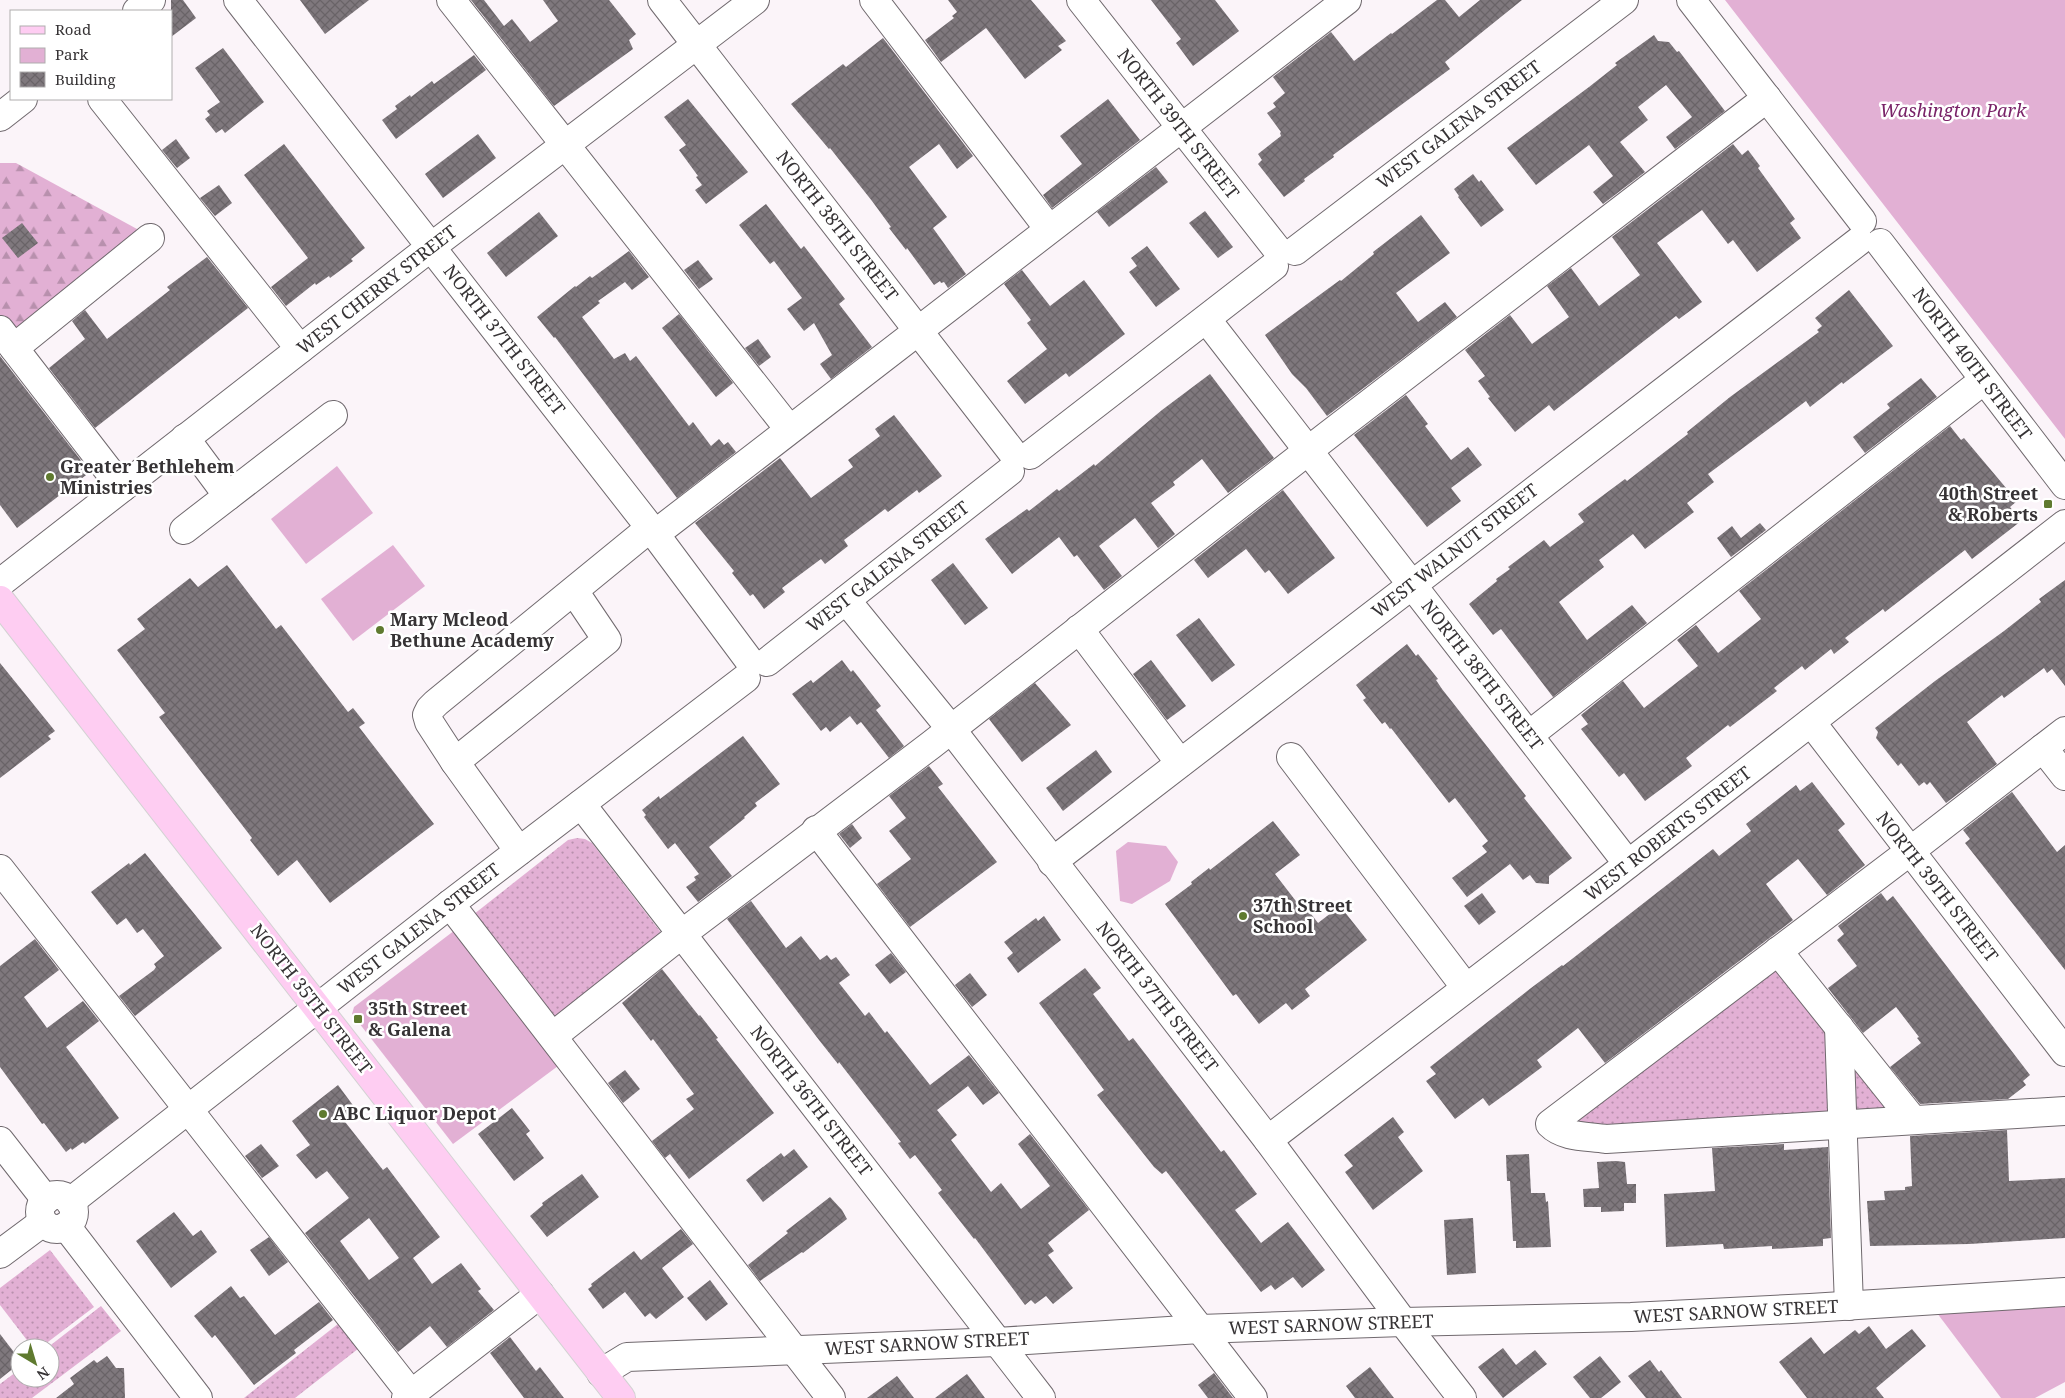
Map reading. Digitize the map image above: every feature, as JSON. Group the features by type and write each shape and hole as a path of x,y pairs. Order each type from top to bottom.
{"main road":[{"name":"NORTH 35TH STREET","path":"0,600 621,1398"}],"street":[{"path":"138,10 151,0"},
{"name":"NORTH 37TH STREET","path":"238,0 652,531 754,666"},
{"path":"450,0 789,429"},
{"name":"NORTH 38TH STREET","path":"662,0 1017,459"},
{"name":"WEST CHERRY STREET","path":"0,583 431,247 755,0"},
{"path":"874,0 1049,229"},
{"name":"NORTH 39TH STREET","path":"1081,0 1282,255"},
{"path":"520,851 454,762 429,722 427,715 430,709 606,563 789,429 1347,0"},
{"name":"WEST GALENA STREET","path":"0,1254 581,804 754,666 846,600 1017,459 1207,320 1282,255 1624,0"},
{"name":"NORTH 40TH STREET","path":"1691,0 1867,235 1984,380 2065,485"},
{"path":"554,1036 682,933 951,730 1309,450 1766,98"},
{"path":"0,116 22,100"},
{"path":"103,100 300,349"},
{"name":"WEST WALNUT STREET","path":"1052,862 1867,235"},
{"path":"122,488 7,339 150,238"},
{"name":"NORTH 38TH STREET","path":"1207,320 1628,864"},
{"path":"1529,736 1984,380"},
{"path":"184,530 334,415"},
{"path":"185,438 228,496"},
{"name":"WEST ROBERTS STREET","path":"1268,1140 1628,864 2065,524"},
{"path":"454,762 607,640 574,591"},
{"name":"NORTH 37TH STREET","path":"846,600 951,730 1268,1140 1402,1322 1462,1398"},
{"path":"1079,629 1180,763"},
{"name":"NORTH 39TH STREET","path":"1811,722 1909,852 2065,1052"},
{"path":"2065,731 1909,852 1550,1124 1557,1130 1568,1134 1606,1139 2065,1111"},
{"path":"2043,748 2065,776"},
{"path":"1292,757 1466,988"},
{"name":"NORTH 36TH STREET","path":"581,804 1041,1398"},
{"path":"816,830 1254,1398"},
{"path":"0,869 409,1396 540,1294"},
{"path":"450,904 554,1036 831,1398"},
{"path":"1778,951 1913,1120"},
{"path":"1838,1027 1849,1306"},
{"path":"0,1141 198,1398"},
{"name":"WEST SARNOW STREET","path":"602,1373 627,1357 997,1342 1200,1329 1402,1322 1631,1318 2065,1292"}],"green space":[{"name":"Washington Park","path":"1725,0 2065,0 2065,439 2018,378"},
{"path":"0,163 16,163 137,229 128,252 14,339 0,319"},
{"path":"337,466 373,513 306,564 271,519"},
{"path":"393,545 425,586 353,641 321,599"},
{"path":"585,839 592,843 666,939 553,1026 469,918 568,840"},
{"path":"1128,842 1166,846 1178,862 1170,881 1132,904 1120,901 1116,851"},
{"path":"459,927 562,1063 453,1144 352,1014 354,1007"},
{"path":"1775,966 1893,1109 1582,1130 1572,1121"},
{"path":"50,1250 94,1307 53,1338 25,1338 0,1305 0,1288"},
{"path":"2065,1304 2065,1382 2035,1398 2001,1398 1934,1309"},
{"path":"101,1306 121,1331 60,1377 60,1338"},
{"path":"343,1320 363,1345 295,1398 244,1398"},
{"path":"10,1376 10,1388 45,1388 32,1398 0,1398 0,1384"}],"building":[{"path":"171,0 183,0 196,18 172,36 172,10"},
{"path":"300,0 369,0 325,34"},
{"path":"471,0 484,0 504,26 512,19 530,42 558,21 543,0 609,0 636,34 629,40 633,49 554,106"},
{"path":"948,0 1031,0 1066,41 1058,46 1062,50 1025,79 986,28 941,62 925,40 954,18 952,16 957,12"},
{"path":"1151,0 1215,0 1239,31 1193,66 1176,43 1181,39"},
{"path":"1437,0 1445,0 1459,17 1480,0 1522,0 1445,62 1450,69 1333,155 1334,157 1304,179 1305,181 1284,197 1258,164 1262,160 1258,154 1281,136 1281,132 1267,113 1276,107 1273,103 1285,93 1273,77 1331,32 1354,61"},
{"path":"1654,35 1658,41 1669,42 1677,52 1679,51 1725,111 1675,149 1666,137 1692,117 1666,85 1638,107 1648,120 1620,142 1645,172 1603,204 1593,192 1613,176 1589,145 1536,185 1507,148 1589,87 1617,65 1615,63"},
{"path":"883,38 973,156 957,169 939,144 909,167 947,217 933,228 966,274 948,288 944,282 941,283 940,281 934,285 907,248 906,250 889,228 891,227 872,201 830,148 791,104 843,64 846,67"},
{"path":"223,48 264,102 225,133 222,129 216,133 205,119 210,115 207,111 220,102 195,68"},
{"path":"474,55 486,70 396,139 382,120 397,109 395,106 410,95 411,97 432,81 434,84"},
{"path":"688,99 748,172 706,204 695,190 702,185 696,177 698,176 679,150 686,145 664,117"},
{"path":"1108,99 1140,140 1052,208 1043,195 1082,164 1060,136"},
{"path":"478,134 496,158 443,198 425,174"},
{"path":"176,139 190,158 177,168 162,150"},
{"path":"284,144 365,248 351,259 353,261 330,278 329,276 316,285 315,283 286,306 271,287 308,258 244,175"},
{"path":"1733,144 1742,155 1748,150 1760,166 1758,168 1795,219 1790,223 1801,238 1757,272 1733,240 1728,244 1702,210 1657,243 1702,302 1679,319 1676,316 1554,411 1549,405 1515,432 1488,398 1490,397 1478,381 1485,376 1465,350 1510,315 1532,344 1569,317 1547,286 1571,268 1599,306 1640,275 1612,237"},
{"path":"1156,167 1168,182 1109,227 1097,212"},
{"path":"1473,174 1479,182 1481,180 1504,210 1481,227 1454,189"},
{"path":"219,185 232,203 215,216 200,198"},
{"path":"766,204 801,249 804,246 845,299 839,304 872,347 831,379 820,364 832,355 814,323 804,331 787,309 802,298 774,261 770,264 739,225"},
{"path":"1205,211 1233,247 1218,258 1189,223"},
{"path":"539,212 558,236 506,277 487,253"},
{"path":"1421,215 1450,253 1396,293 1418,322 1445,302 1457,317 1327,416 1306,388 1292,374 1265,335 1341,281 1374,254 1373,252"},
{"path":"22,223 38,243 18,258 2,238"},
{"path":"1147,246 1180,289 1156,307 1129,272 1137,266 1131,258"},
{"path":"629,251 649,277 632,290 625,282 598,301 600,303 582,317 614,359 625,353 630,361 636,356 689,426 693,422 711,446 719,439 724,445 728,442 736,452 677,498 555,337 537,317 575,286 590,276 592,278"},
{"path":"207,257 248,308 95,428 49,368 85,339 72,321 85,310 107,339 170,290 167,287"},
{"path":"698,260 713,279 699,289 684,270"},
{"path":"1022,270 1050,306 1084,280 1125,334 1069,377 1066,373 1025,404 1007,381 1047,349 1027,323 1031,320 1004,284"},
{"path":"1849,290 1893,346 1810,407 1806,401 1708,474 1714,482 1687,503 1694,512 1645,549 1633,534 1599,560 1604,567 1559,602 1587,640 1632,605 1647,623 1553,697 1501,629 1493,635 1469,604 1510,569 1508,567 1544,540 1550,547 1584,522 1578,514 1625,479 1627,481 1688,434 1687,432 1730,397 1819,332 1817,330 1822,326 1815,318"},
{"path":"679,314 733,383 716,397 662,328"},
{"path":"758,339 771,357 759,366 745,348"},
{"path":"0,356 90,472 17,528 0,505"},
{"path":"1210,374 1274,458 1228,493 1202,459 1173,482 1175,485 1151,503 1175,534 1158,548 1135,518 1099,546 1122,576 1104,590 1077,555 1074,557 1059,537 1012,574 985,539 1027,509 1029,511 1057,489 1059,491 1094,464 1095,466 1162,410"},
{"path":"1921,378 1937,397 1865,453 1853,437 1890,408 1887,404"},
{"path":"1406,395 1428,424 1425,426 1451,460 1468,447 1482,465 1451,488 1461,501 1427,527 1354,435"},
{"path":"894,415 942,476 919,493 917,490 888,512 885,509 844,540 848,546 825,564 821,559 782,588 785,592 764,609 753,594 750,596 732,573 734,571 695,523 780,458 811,498 853,467 848,460 880,436 875,429"},
{"path":"1950,426 1961,440 1964,438 2017,501 2010,507 2021,521 1972,559 1965,550 1885,612 1883,609 1845,638 1849,642 1834,654 1831,649 1805,670 1802,666 1774,688 1777,691 1730,727 1728,725 1686,758 1692,766 1645,801 1624,773 1619,777 1581,729 1588,724 1581,715 1623,681 1644,708 1698,666 1677,640 1696,625 1718,653 1761,619 1739,591"},
{"path":"1283,490 1335,558 1288,594 1269,570 1265,573 1246,549 1208,578 1194,560"},
{"path":"1760,523 1766,530 1731,557 1717,538 1732,526 1741,538"},
{"path":"953,563 988,608 965,625 931,580"},
{"path":"227,565 276,629 281,625 348,712 353,708 365,723 359,727 434,824 330,903 297,860 278,876 250,840 252,838 159,717 165,713 117,650 145,629 137,619 190,578 198,587"},
{"path":"2065,580 2065,686 2052,669 2047,673 2044,668 2004,698 2002,695 1967,722 1997,764 1946,803 1930,782 1927,785 1924,782 1919,786 1901,763 1898,766 1876,738 1878,732 1875,728 1935,681 2004,631 2041,602 2039,599"},
{"path":"1199,618 1235,665 1212,682 1176,635"},
{"path":"1407,644 1416,656 1418,654 1438,679 1436,680 1442,689 1572,858 1549,876 1549,884 1536,883 1530,875 1523,880 1510,864 1467,897 1452,878 1487,852 1482,846 1488,841 1455,798 1449,803 1391,728 1385,722 1382,724 1363,700 1366,698 1356,685"},
{"path":"842,660 851,672 853,670 881,706 876,710 904,746 889,758 861,722 857,725 850,716 830,732 826,727 821,731 792,694 811,680 813,683"},
{"path":"1151,660 1186,706 1167,720 1133,674"},
{"path":"0,663 55,731 48,736 51,739 0,778"},
{"path":"1035,683 1071,725 1022,762 989,719"},
{"path":"743,736 780,784 755,803 757,806 745,818 709,847 732,876 698,902 686,887 696,880 694,877 699,874 675,843 668,849 644,817 646,815 642,810 659,796 660,799"},
{"path":"1096,750 1112,772 1063,811 1046,788"},
{"path":"929,766 943,784 938,787 997,862 910,927 877,884 911,859 889,831 906,818 889,796"},
{"path":"1812,782 1845,824 1838,830 1865,865 1827,895 1798,859 1766,884 1793,920 1605,1063 1578,1028 1537,1060 1542,1067 1518,1085 1489,1106 1483,1098 1455,1119 1426,1081 1436,1074 1430,1067 1713,849 1719,856 1751,831 1746,824 1796,785 1800,791"},
{"path":"2012,792 2057,852 2065,845 2065,970 1965,843 1970,839 1963,830"},
{"name":"37th Street School","path":"1273,821 1300,855 1275,874 1302,909 1305,906 1318,923 1340,906 1367,940 1305,989 1310,996 1292,1010 1286,1003 1259,1024 1236,994 1233,996 1165,904 1192,884 1191,882 1209,868 1210,870"},
{"path":"852,824 862,838 850,848 839,834"},
{"path":"145,853 222,948 135,1016 119,996 154,970 156,967 154,964 164,956 143,929 137,933 126,918 117,925 91,892"},
{"path":"1482,893 1496,912 1479,925 1464,906"},
{"path":"1881,893 1887,901 1893,896 2030,1075 2023,1081 2026,1085 2008,1099 1920,1104 1890,1067 1921,1043 1917,1038 1919,1037 1896,1007 1863,1033 1828,988 1857,966 1837,940 1844,934 1838,926"},
{"path":"751,901 786,948 801,936 820,960 827,955 831,960 836,957 850,975 839,983 865,1016 869,1012 885,1033 887,1031 930,1085 969,1055 999,1093 983,1105 968,1086 937,1110 957,1135 951,1140 991,1192 1001,1183 1021,1209 1050,1186 1018,1144 1030,1134 1089,1210 1048,1243 1054,1251 1048,1255 1073,1288 1053,1304 1046,1296 1035,1304 1031,1300 1025,1305 975,1238 938,1193 942,1190 915,1155 910,1159 898,1143 901,1142 839,1062 838,1064 819,1040 727,919"},
{"path":"1044,916 1061,940 1018,973 1007,958 1013,953 1004,942 1036,918 1038,921"},
{"path":"35,939 59,970 24,997 47,1028 83,1001 99,1021 66,1047 119,1118 85,1144 83,1142 66,1152 44,1123 42,1124 0,1067 0,966"},
{"path":"891,953 906,972 890,984 875,965"},
{"path":"1085,968 1101,988 1093,994 1129,1041 1133,1038 1221,1152 1224,1150 1257,1194 1235,1210 1261,1243 1288,1222 1325,1270 1302,1288 1293,1277 1275,1290 1271,1285 1261,1292 1166,1171 1162,1174 1154,1167 1097,1095 1104,1090 1039,1003"},
{"path":"662,969 718,1038 716,1039 774,1113 689,1179 670,1154 665,1158 652,1141 694,1109 686,1099 694,1094 653,1039 651,1041 622,1003"},
{"path":"970,973 987,995 972,1007 955,985"},
{"path":"625,1070 640,1089 623,1103 608,1083"},
{"path":"338,1085 355,1108 342,1118 383,1170 387,1167 440,1237 413,1258 432,1284 461,1263 481,1289 478,1291 494,1310 447,1347 430,1326 398,1352 305,1233 349,1198 327,1171 316,1179 296,1155 310,1145 292,1121","holes":["369,1218 399,1258 369,1280 340,1241"]},
{"path":"512,1108 530,1131 526,1134 544,1158 514,1181 478,1134"},
{"path":"1393,1117 1404,1132 1398,1137 1423,1171 1373,1210 1345,1172 1353,1166 1344,1155"},
{"path":"2007,1130 2009,1181 2065,1178 2065,1238 1969,1244 1870,1246 1867,1201 1885,1200 1884,1191 1905,1190 1905,1187 1912,1186 1910,1136"},
{"path":"261,1144 279,1166 262,1178 245,1156"},
{"path":"1784,1144 1784,1150 1828,1147 1831,1238 1823,1239 1823,1246 1772,1249 1772,1246 1724,1249 1723,1244 1666,1247 1664,1194 1715,1191 1712,1148"},
{"path":"794,1149 808,1167 763,1202 746,1180 781,1153 784,1157"},
{"path":"1529,1154 1531,1193 1545,1193 1546,1202 1548,1201 1551,1247 1516,1248 1516,1241 1513,1241 1510,1181 1507,1181 1506,1155"},
{"path":"1597,1162 1625,1162 1627,1184 1636,1184 1636,1203 1624,1203 1624,1211 1601,1212 1601,1207 1584,1207 1583,1189 1599,1188"},
{"path":"582,1174 599,1197 547,1237 530,1216 543,1205 542,1203"},
{"path":"830,1197 842,1210 847,1219 803,1253 760,1281 748,1265 788,1233 786,1231"},
{"path":"174,1212 193,1236 201,1230 217,1252 171,1288 136,1241"},
{"path":"1473,1218 1476,1273 1447,1275 1444,1220"},
{"path":"681,1229 693,1244 662,1268 684,1297 656,1319 650,1313 645,1317 625,1292 603,1309 588,1289 592,1286 591,1284 634,1251 641,1260"},
{"path":"269,1237 288,1262 269,1276 250,1250"},
{"path":"710,1280 728,1304 706,1321 687,1298"},
{"path":"231,1286 240,1298 244,1296 275,1335 319,1302 333,1320 294,1350 296,1353 254,1385 215,1335 212,1338 194,1316"},
{"path":"1869,1326 1886,1349 1912,1329 1926,1346 1876,1388 1884,1398 1807,1398 1779,1362 1811,1337 1824,1354 1855,1330 1859,1334"},
{"path":"0,1334 10,1347 10,1371 0,1379"},
{"path":"510,1337 536,1371 540,1367 564,1398 524,1398 490,1353"},
{"path":"1503,1348 1516,1365 1535,1350 1547,1364 1503,1398 1478,1367"},
{"path":"107,1356 116,1368 124,1368 125,1398 56,1398 74,1384 70,1378 94,1360 97,1363"},
{"path":"1600,1356 1621,1382 1601,1398 1590,1398 1573,1377"},
{"path":"1650,1360 1659,1372 1661,1370 1682,1398 1646,1398 1628,1376"},
{"path":"1370,1367 1394,1398 1355,1398 1346,1386"},
{"path":"1214,1373 1233,1398 1208,1398 1198,1385"},
{"path":"967,1374 985,1398 935,1398"},
{"path":"897,1376 914,1398 867,1398"}],"place":[{"name":"Greater Bethlehem Ministries","path":"50,477"},
{"name":"40th Street & Roberts","path":"2048,504"},
{"name":"Mary Mcleod Bethune Academy","path":"380,630"},
{"name":"37th Street School","path":"1243,916"},
{"name":"35th Street & Galena","path":"358,1019"},
{"name":"ABC Liquor Depot","path":"323,1114"}]}
